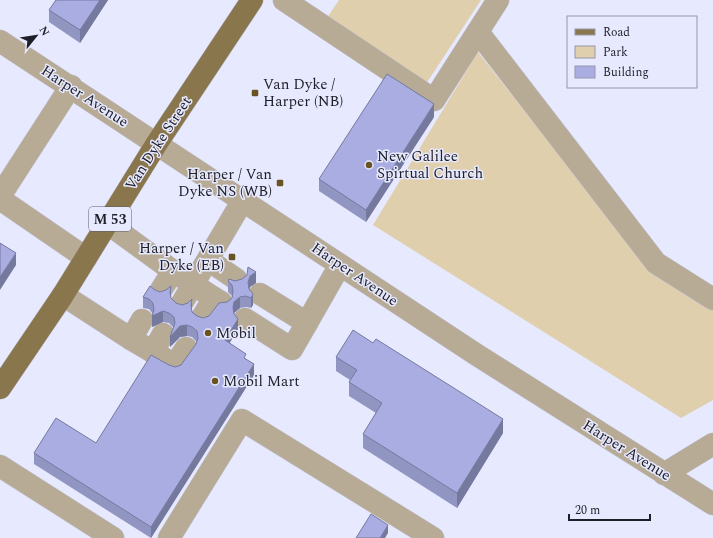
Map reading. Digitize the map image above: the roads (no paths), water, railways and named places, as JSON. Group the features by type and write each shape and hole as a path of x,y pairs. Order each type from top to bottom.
{"main road":[{"name":"Van Dyke Street","path":"0,388 63,295 157,144 252,0"}],"street":[{"path":"284,0 434,100 498,0"},
{"path":"478,32 656,262 713,299"},
{"name":"Harper Avenue","path":"0,41 71,86 477,355 713,504"},
{"path":"71,86 0,197 86,258"},
{"path":"182,303 243,200"},
{"path":"107,223 193,285 218,300 203,316"},
{"path":"208,260 236,279"},
{"path":"245,319 292,349 340,264"},
{"path":"161,290 173,271"},
{"path":"260,294 307,322"},
{"path":"63,295 131,339 175,365 186,348"},
{"path":"131,339 142,320"},
{"path":"153,352 164,334"},
{"path":"169,538 242,420 433,538"},
{"path":"664,474 713,444"},
{"path":"0,466 113,538"}],"place":[{"name":"Van Dyke / Harper (NB)","path":"255,93"},
{"name":"New Galilee Spirtual Church","path":"369,165"},
{"name":"Harper / Van Dyke NS (WB)","path":"280,183"},
{"name":"Harper / Van Dyke (EB)","path":"232,257"},
{"name":"Mobil","path":"208,333"},
{"name":"Mobil Mart","path":"215,381"}]}
